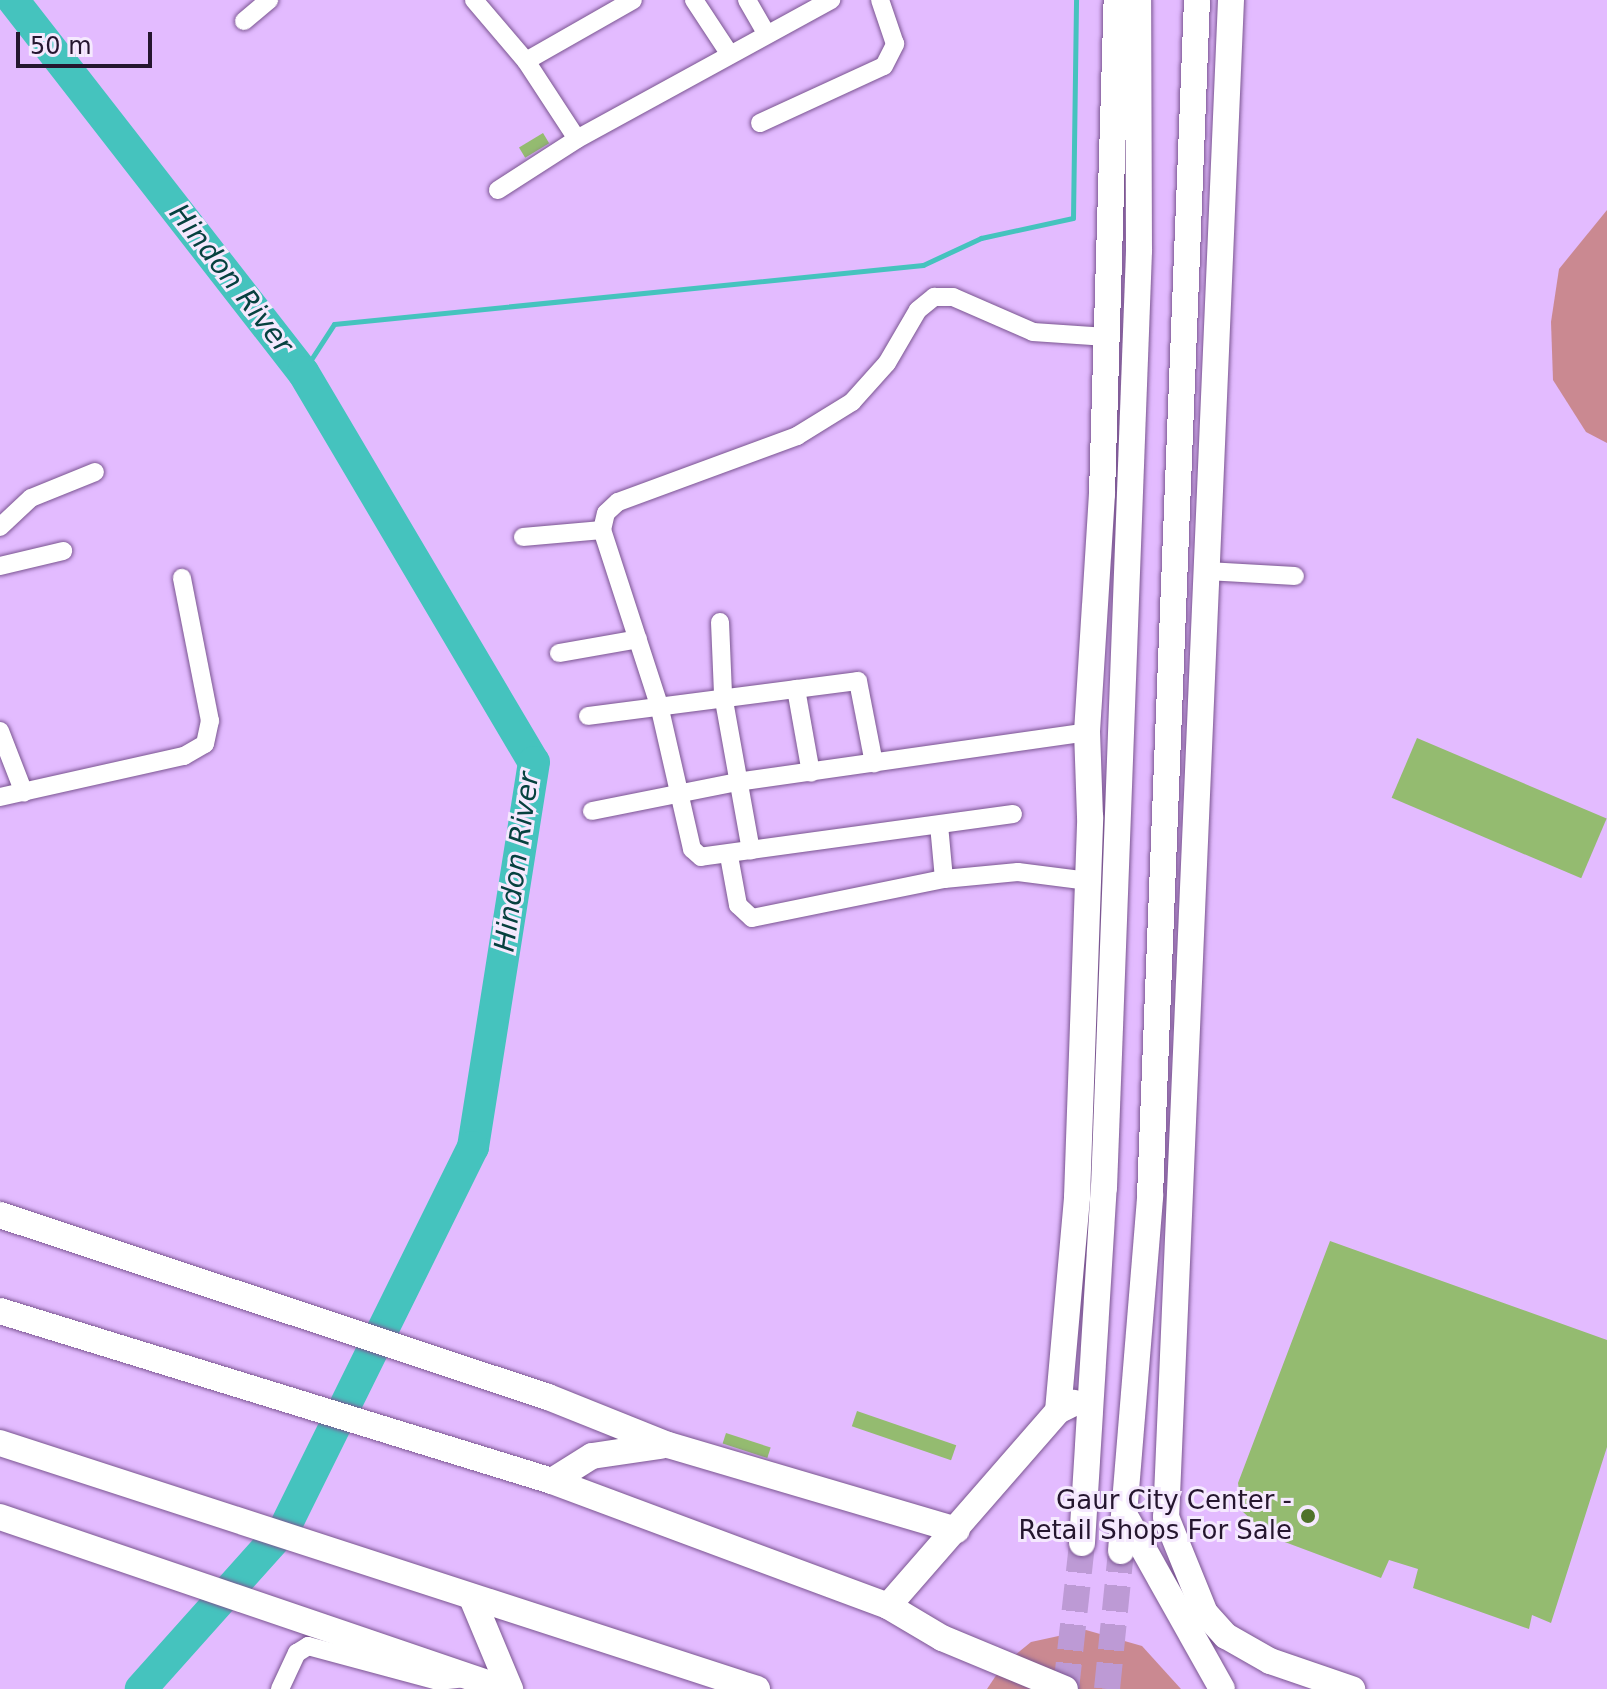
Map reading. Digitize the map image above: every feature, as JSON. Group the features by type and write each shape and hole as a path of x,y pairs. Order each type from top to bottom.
{"street":[{"path":"244,21 269,0"},
{"path":"526,61 633,0"},
{"path":"694,0 729,53"},
{"path":"747,0 766,33"},
{"path":"760,123 884,66 895,44 880,0"},
{"path":"1058,1411 1077,1197 1088,881 1087,732 1112,221 1117,0"},
{"path":"1082,1543 1093,1394 1141,179 1138,0"},
{"path":"1121,1551 1151,1184 1184,223 1197,0"},
{"path":"1231,0 1220,182 1181,1221 1166,1517 1205,1613 1247,1649 1352,1689"},
{"path":"498,190 577,139 824,1"},
{"path":"483,3 577,139"},
{"path":"1013,814 751,851 713,860 692,849 675,793 659,705 602,530 606,513 618,502 797,436 843,408 871,383 918,310 934,297 953,297 1033,332 1107,337"},
{"path":"1178,417 1213,420"},
{"path":"0,527 31,498 95,472"},
{"path":"523,537 602,530"},
{"path":"0,566 63,551"},
{"path":"1207,571 1295,576"},
{"path":"0,797 184,756 205,744 210,721 182,578"},
{"path":"720,622 723,695 751,851"},
{"path":"559,653 638,639"},
{"path":"588,716 723,695 862,683 874,763"},
{"path":"796,689 811,773"},
{"path":"0,731 24,793"},
{"path":"592,811 737,782 1087,732"},
{"path":"939,825 944,879"},
{"path":"729,856 738,905 752,918 944,879 1018,872 1088,881"},
{"path":"1151,1184 1181,1221"},
{"path":"0,1215 496,1380 668,1445 957,1530"},
{"path":"0,1311 552,1481 888,1606 942,1638 1065,1689"},
{"path":"888,1606 1058,1411 1093,1394"},
{"path":"0,1443 757,1689"},
{"path":"552,1481 592,1456 668,1445"},
{"path":"1125,1516 1218,1682 1245,1689"},
{"path":"0,1517 395,1648 508,1689"},
{"path":"472,1598 508,1689"},
{"path":"1194,1639 1205,1613"},
{"path":"280,1689 297,1653 308,1646 438,1681 472,1677"}],"shaded area":[{"path":"1607,210 1607,443 1586,432 1553,380 1551,322 1559,269"},
{"path":"1086,1630 1142,1646 1181,1689 987,1689 1003,1665 1031,1642"}],"building":[{"path":"543,133 549,143 525,158 519,147"},
{"path":"1417,738 1607,818 1581,878 1392,798"},
{"path":"1330,1241 1607,1340 1607,1447 1551,1623 1532,1615 1529,1629 1413,1588 1418,1569 1389,1560 1381,1578 1269,1536 1242,1511 1238,1483"},
{"path":"857,1411 956,1445 951,1460 852,1426"},
{"path":"726,1433 771,1448 767,1458 723,1443"}],"waterway":[{"name":"Hindon River","path":"13,0 303,372 534,762 473,1147 284,1529 141,1689"},
{"path":"303,372 334,324 923,265 981,238 1073,218 1076,0"}],"tunnel":[{"path":"1066,1689 1082,1543"},
{"path":"1107,1689 1121,1551"}],"place":[{"name":"Gaur City Center - Retail Shops For Sale","path":"1308,1516"}]}
